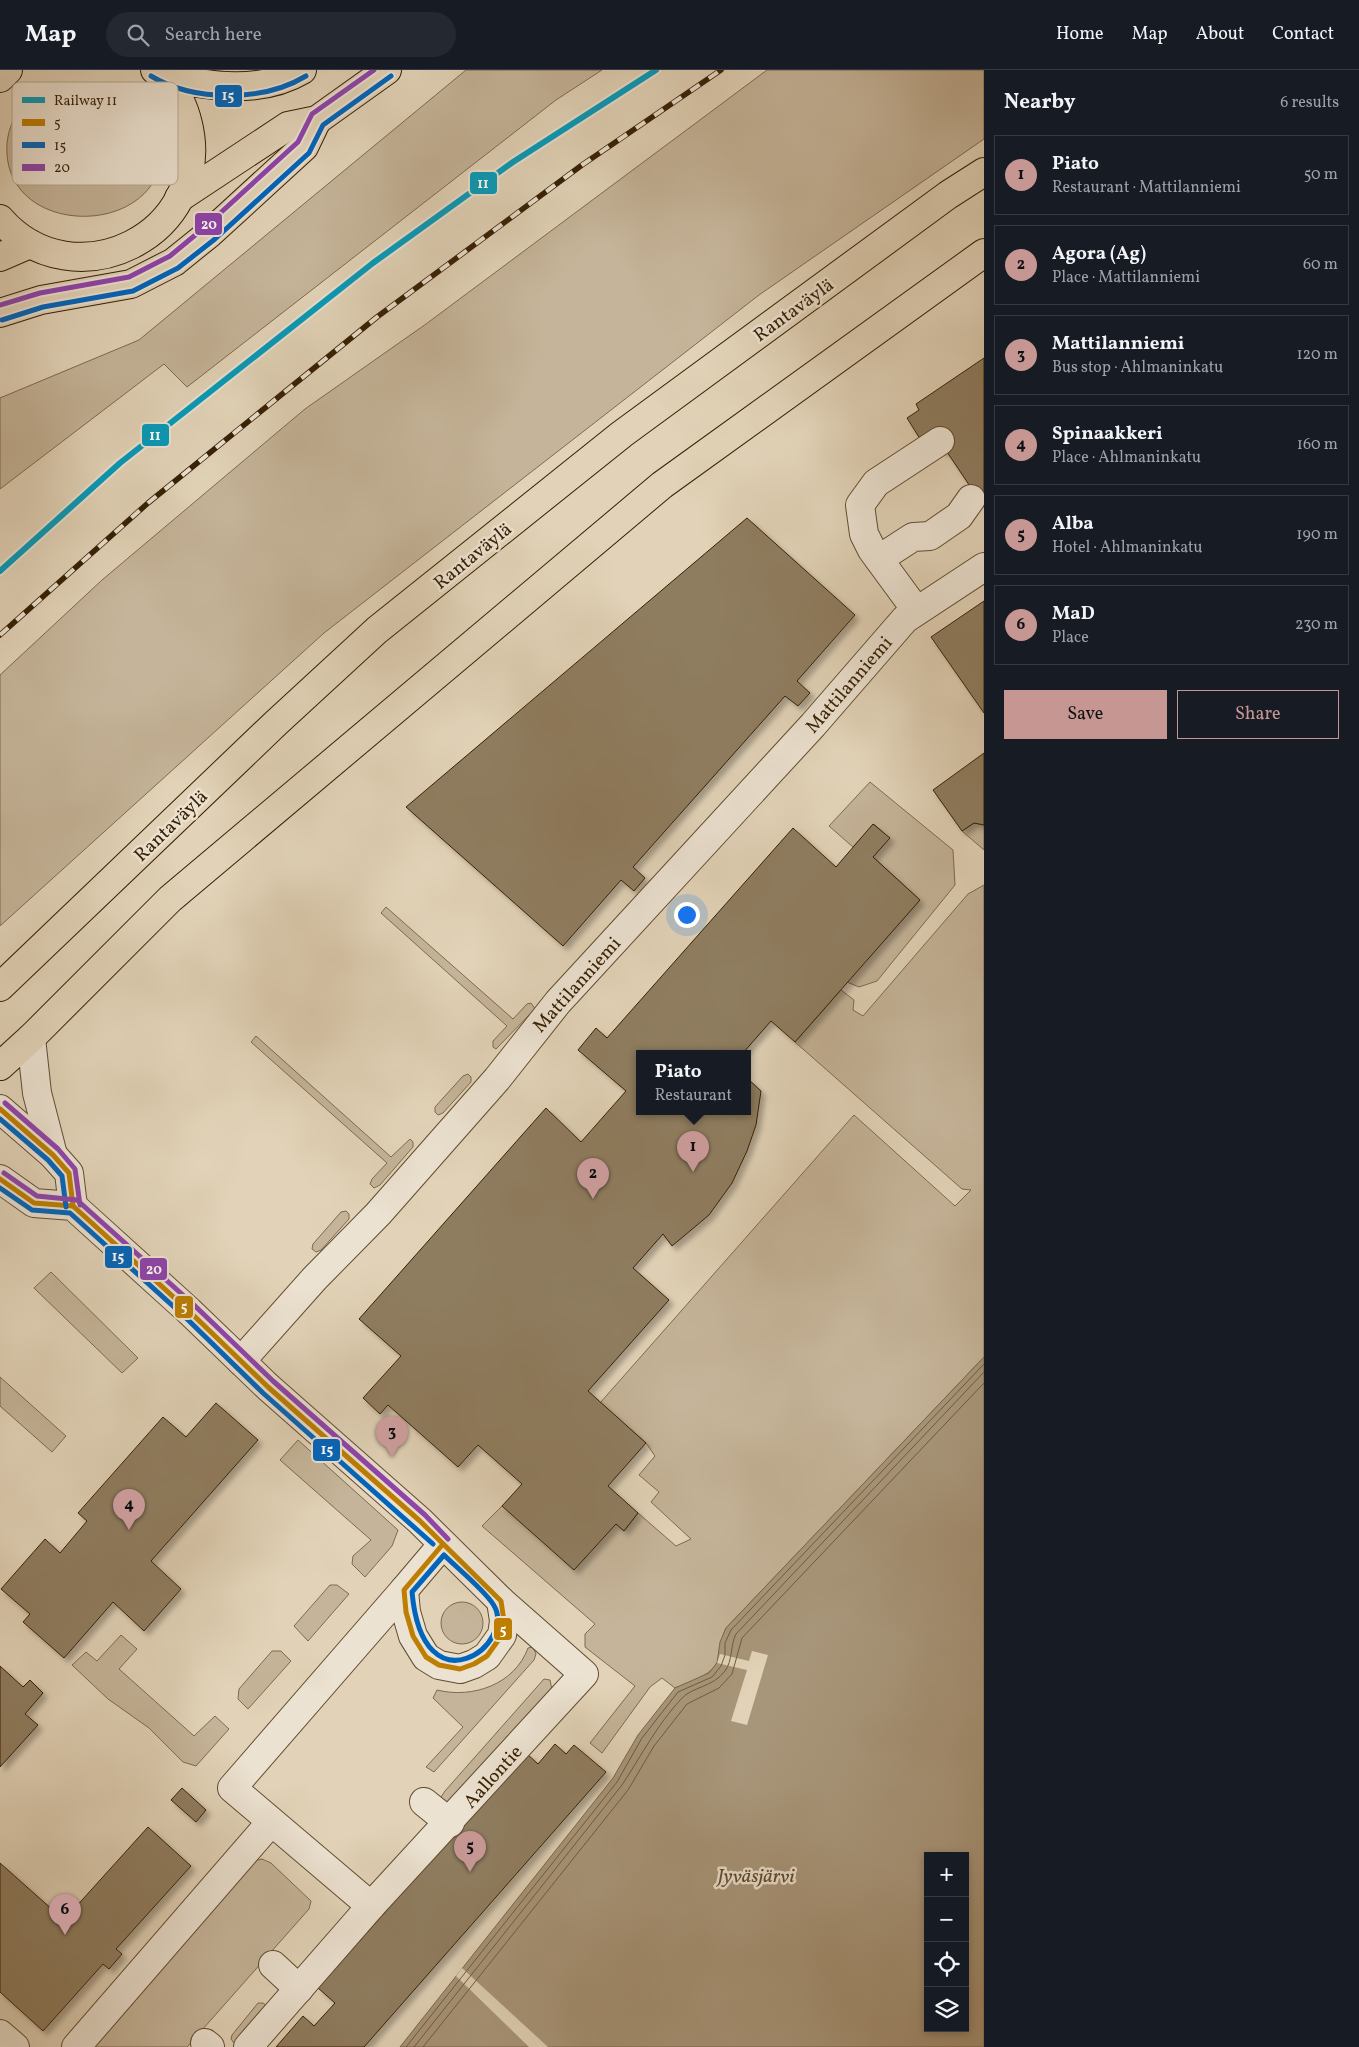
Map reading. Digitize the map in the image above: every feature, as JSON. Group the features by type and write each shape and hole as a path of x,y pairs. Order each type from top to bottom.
{"main road":[{"path":"0,78 8,70"},
{"path":"159,74 228,86 263,85 290,77 302,70"},
{"path":"180,198 288,126 317,120 387,70"},
{"path":"0,219 9,229 30,244 54,254 79,257 104,255 128,247 150,234 168,216 180,198 187,177 190,135 185,114 178,99"},
{"path":"0,314 48,298 131,284 174,262 210,233 304,147 317,120"},
{"name":"Rantaväylä","path":"0,987 276,723 377,630 622,434 940,201 984,172"},
{"path":"0,257 30,244"},
{"path":"0,1066 31,1038 170,899 662,485 984,253"}],"street":[{"path":"916,610 879,559 864,534 860,505 876,483 940,442"},
{"path":"879,559 913,537"},
{"name":"Mattilanniemi","path":"241,1362 315,1278 378,1214 497,1078 558,1002 813,725 905,619 984,566"},
{"path":"31,1038 37,1094 53,1155"},
{"path":"0,1109 53,1155 69,1174 73,1206"},
{"path":"0,1179 34,1203 73,1206 190,1311 241,1362 420,1521 501,1601 504,1621 502,1635 487,1656 460,1669 439,1665 426,1657 413,1636 406,1612 404,1590"},
{"path":"371,1906 232,1788 443,1544"},
{"name":"Aallontie","path":"248,2047 371,1906 450,1823 584,1674 501,1601"},
{"path":"424,1802 450,1823"},
{"path":"76,2047 271,1822"},
{"path":"273,1965 299,1989"},
{"path":"0,2034 14,2047"}],"shaded area":[{"path":"466,70 602,70 556,100 187,387 164,364 0,489 0,398 139,340"},
{"path":"767,70 984,70 984,139 759,295 324,633 0,926 0,675 102,580 305,409 426,324"},
{"path":"12,122 12,175 7,143"},
{"path":"19,185 150,185 135,202 109,213 80,216 52,211 28,197"},
{"path":"870,782 953,850 955,885 877,981 859,987 847,982 920,900 873,857 889,838 874,824 853,847 829,826"},
{"path":"974,823 984,825 984,850 962,831"},
{"path":"984,885 984,1357 726,1628 718,1661 714,1667 696,1680 675,1688 662,1678 650,1687 602,1753 590,1743 635,1686 585,1647 585,1634 595,1624 482,1526 502,1506 616,1524 624,1531 638,1513 676,1546 691,1539 651,1502 659,1492 639,1475 655,1456 646,1443 600,1403 854,1115 955,1206 971,1190 962,1189 795,1042 841,990 854,1000 853,1010 863,1016 968,894"},
{"path":"386,907 513,1019 527,1004 531,1003 535,1009 496,1049 493,1047 493,1041 507,1026 381,913"},
{"path":"256,1036 391,1157 410,1139 413,1142 413,1147 380,1185 374,1188 370,1184 372,1179 387,1163 251,1042"},
{"path":"468,1074 471,1077 471,1082 443,1113 438,1115 435,1112 435,1107 463,1076"},
{"path":"346,1211 349,1214 349,1219 321,1250 316,1252 312,1249 313,1244 341,1212"},
{"path":"51,1272 138,1358 122,1373 34,1288"},
{"path":"0,1377 66,1436 52,1452 0,1406"},
{"path":"298,1440 398,1530 392,1546 365,1577 352,1564 353,1556 371,1540 280,1460"},
{"path":"330,1585 337,1585 349,1594 308,1641 294,1626"},
{"path":"462,1602 477,1608 483,1623 477,1638 462,1644 447,1638 441,1623 447,1608"},
{"path":"121,1635 137,1649 119,1669 194,1736 215,1716 229,1729 196,1766 183,1762 149,1728 108,1699 72,1665 86,1652 97,1661"},
{"path":"533,1647 536,1654 534,1660 434,1772 426,1767 463,1727 433,1698 437,1690 465,1692 491,1686 513,1671 522,1661 528,1648"},
{"path":"272,1651 281,1651 291,1661 248,1709 238,1699 239,1689"},
{"path":"544,1679 550,1680 552,1690 450,1804 442,1803 441,1797 445,1791"},
{"path":"262,1859 271,1863 311,1901 309,1909 187,2047 93,2047 253,1861"},
{"path":"258,2003 263,2003 267,2006 239,2043 234,2043 231,2039 232,2035"}],"water":[{"name":"Jyväsjärvi","path":"984,1357 984,2047 400,2047 613,1778 638,1735 675,1688 709,1673 717,1663 720,1642 726,1628"}],"pier":[{"path":"752,1651 768,1655 747,1725 731,1721 747,1670 717,1663 720,1654 749,1661"},
{"path":"462,1968 548,2047 529,2047 456,1976"}],"building":[{"path":"984,358 984,507 947,452 922,442 907,418 919,410 916,404"},
{"path":"747,518 855,615 797,681 810,693 798,706 785,696 633,867 645,878 634,891 621,880 563,946 406,807"},
{"path":"984,601 984,713 931,637"},
{"path":"984,753 984,825 974,823 962,831 933,790"},
{"path":"873,824 890,838 873,857 920,900 795,1042 771,1021 746,1050 636,1050 636,1115 751,1115 751,1082 761,1091 756,1125 747,1151 732,1183 709,1215 672,1246 663,1234 633,1268 669,1300 588,1391 646,1443 608,1486 638,1513 624,1531 616,1524 574,1570 502,1506 522,1484 478,1445 458,1467 388,1405 380,1414 363,1398 401,1356 359,1319 546,1108 581,1142 626,1091 578,1050 596,1028 607,1038 793,828 836,867"},
{"path":"216,1403 258,1440 151,1561 181,1589 144,1631 113,1602 64,1658 23,1622 30,1614 1,1589 45,1539 60,1553 87,1521 78,1513 163,1417 186,1437"},
{"path":"0,1666 23,1687 30,1680 43,1693 25,1714 38,1725 0,1767"},
{"path":"555,1744 566,1754 574,1745 606,1772 364,2047 276,2047 303,2016 314,2026 335,2003 318,1988 526,1753 538,1764"},
{"path":"182,1788 206,1810 196,1822 171,1800"},
{"path":"148,1827 191,1866 116,1949 122,1954 109,1969 103,1964 43,2031 0,1992 0,1863 64,1920"}],"railway":[{"path":"0,635 148,503 377,317 582,165 721,70"}],"rail line":[{"name":"11","path":"0,571 120,463 373,263 513,162 656,70"}],"transit line":[{"name":"20","path":"0,305 40,293 129,277 170,256 205,227 298,142 312,114 374,70"},
{"name":"15","path":"151,76 162,82"},
{"name":"15","path":"178,88 228,96 270,91 289,85 306,76"},
{"name":"15","path":"2,320 43,307 133,291 178,268 215,239 309,153 323,125 391,76"},
{"name":"20","path":"5,1103 58,1149 75,1169 80,1205"},
{"name":"5","path":"0,1109 53,1155 69,1173 73,1206"},
{"name":"15","path":"0,1119 48,1160 62,1176 66,1207"},
{"name":"20","path":"4,1173 37,1196 77,1200 194,1305 273,1381 425,1515 448,1539"},
{"name":"5","path":"0,1179 34,1203 73,1206 189,1311 268,1387 420,1521 501,1601 504,1621 502,1635 487,1656 474,1664 460,1669 439,1665 426,1657 413,1636 406,1612 404,1590 443,1544"},
{"name":"15","path":"0,1188 32,1210 70,1213 184,1316 263,1393 433,1544"},
{"name":"15","path":"444,1555 489,1598 493,1604 497,1620 493,1636 482,1650 466,1658 449,1660 433,1651 420,1629 412,1592 444,1555"}],"place":[{"name":"Piato","path":"693,1172"},
{"name":"Agora (Ag)","path":"593,1199"},
{"name":"Mattilanniemi","path":"392,1457"},
{"name":"Spinaakkeri","path":"129,1530"},
{"name":"Alba","path":"470,1872"},
{"name":"MaD","path":"65,1935"}]}
